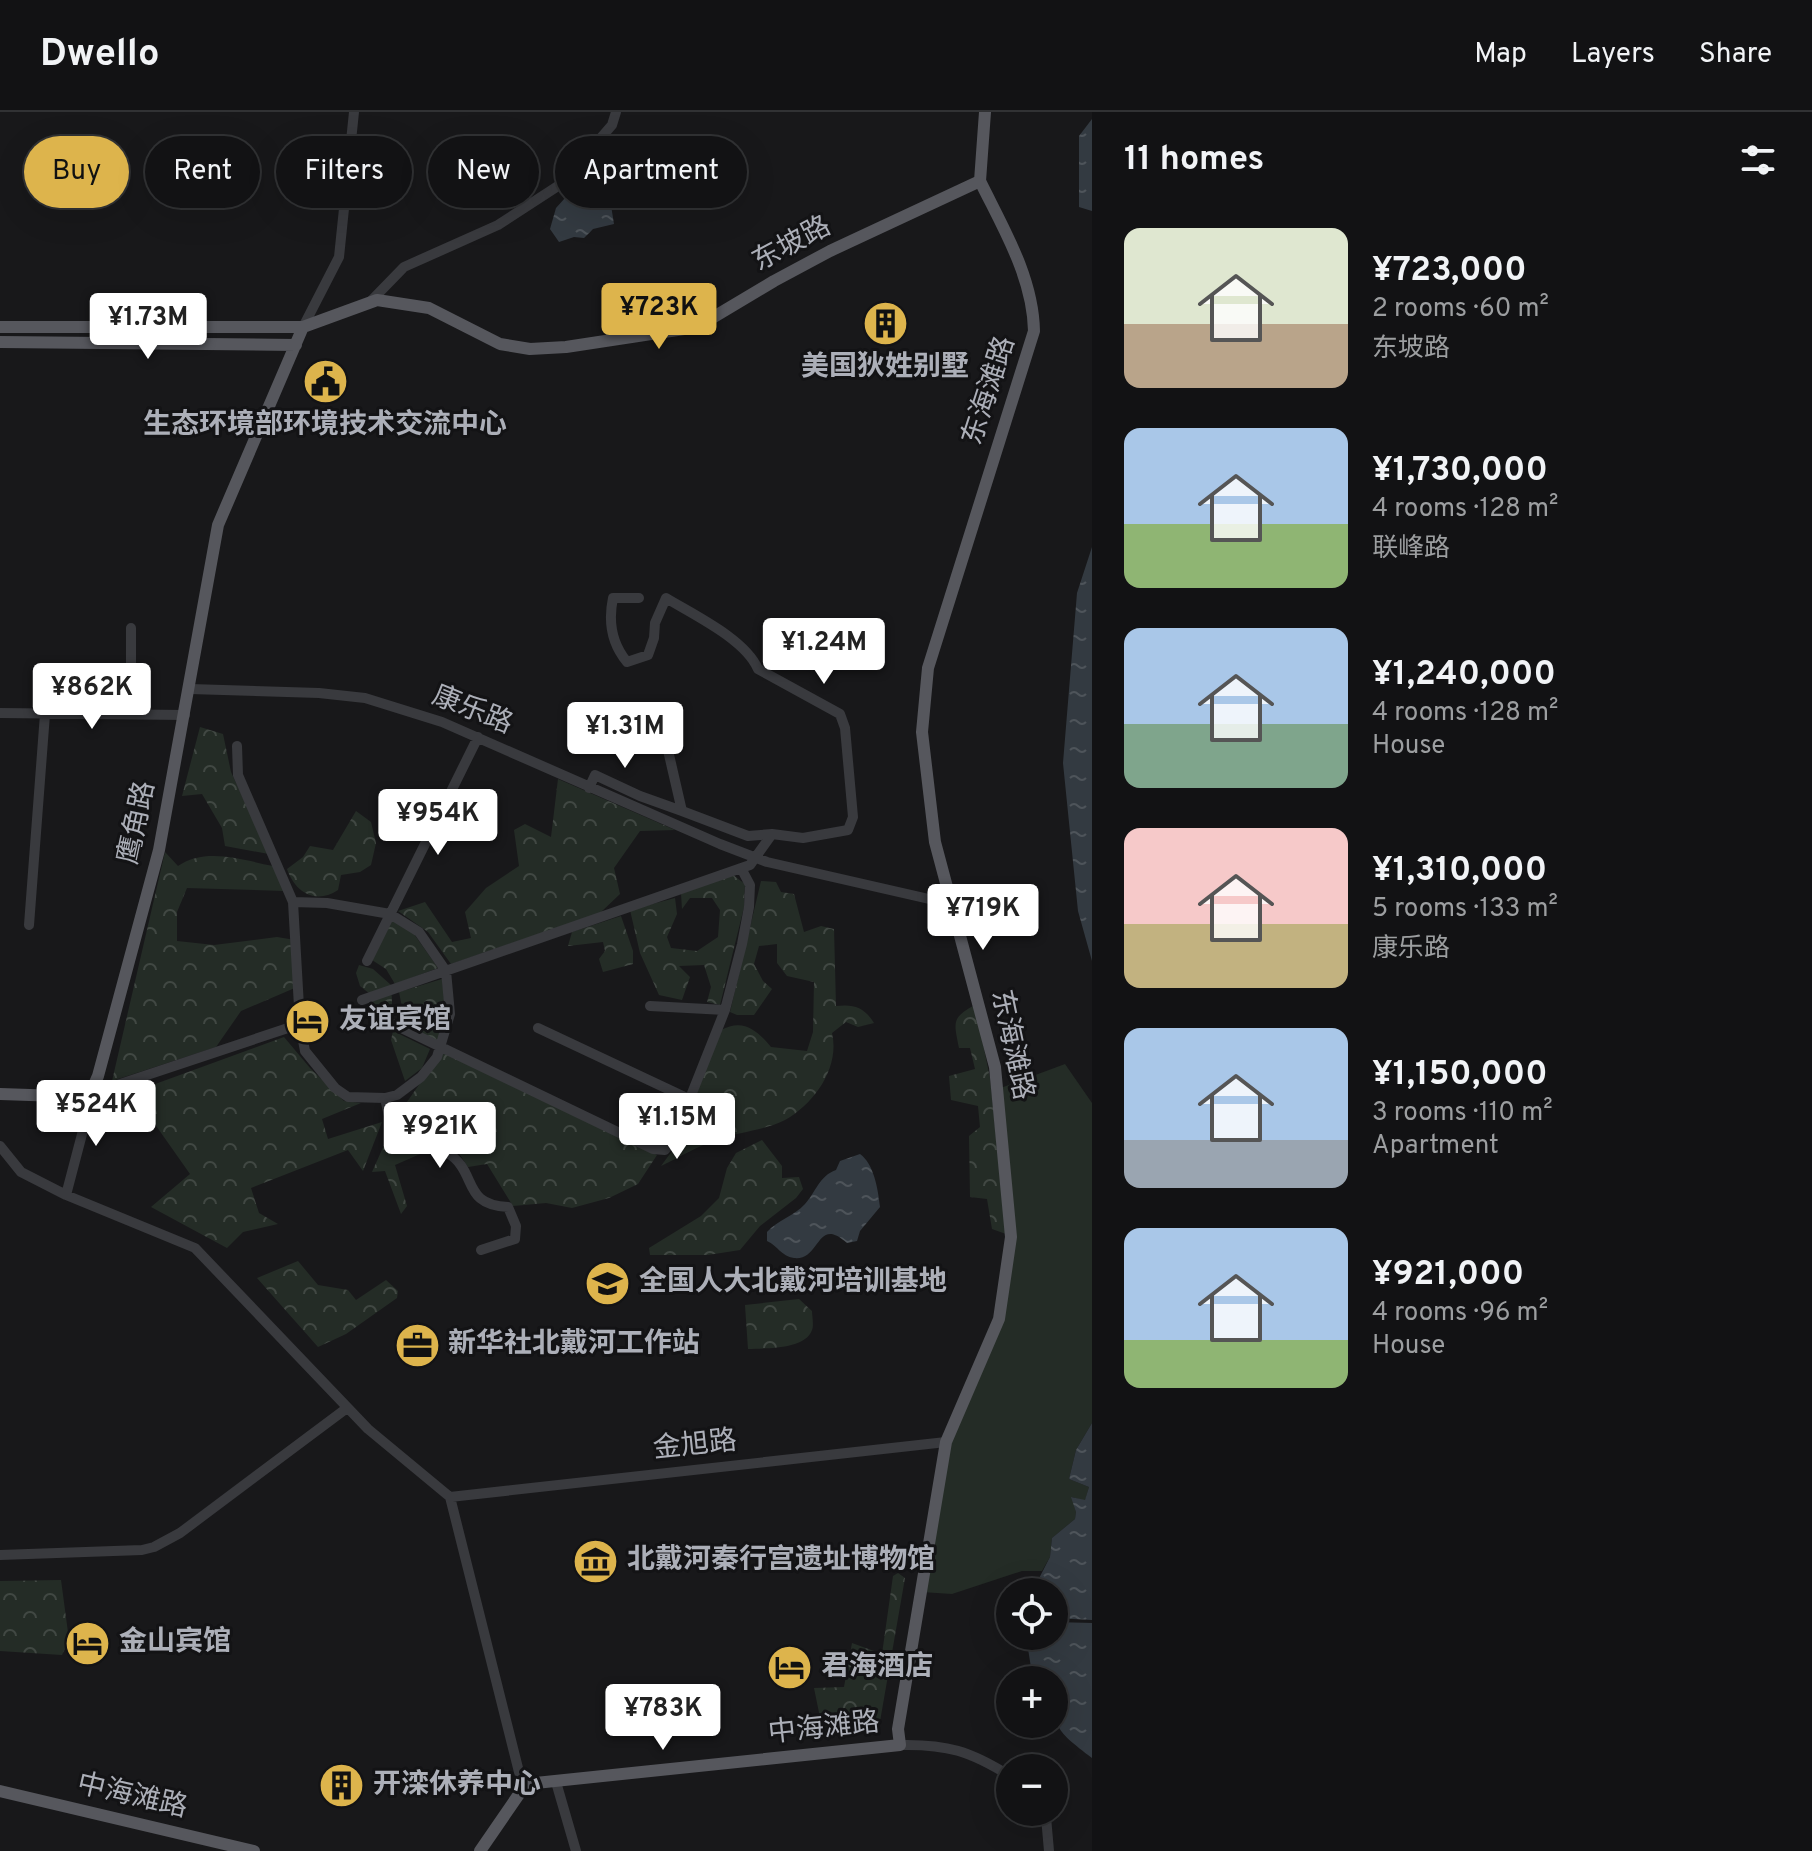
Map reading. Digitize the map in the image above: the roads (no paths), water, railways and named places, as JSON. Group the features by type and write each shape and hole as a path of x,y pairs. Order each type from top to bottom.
{"main road":[{"path":"980,181 985,112"},
{"name":"东坡路","path":"303,327 377,300 429,308 500,344 530,349 566,347 697,327 830,251 980,181"},
{"name":"东海滩路","path":"900,1745 898,1729 946,1442 999,1319 1011,1237 995,1067 935,842 922,732 928,668 1034,331 1034,307 1017,258 980,181"},
{"path":"0,327 303,327"},
{"name":"鹰角路","path":"90,1094 98,1076 159,850 218,525 303,327"},
{"path":"0,342 296,345"},
{"path":"0,1094 90,1094"},
{"name":"中海滩路","path":"526,1784 900,1745"},
{"path":"480,1851 526,1784"},
{"name":"中海滩路","path":"0,1791 254,1851"}],"street":[{"path":"303,327 339,257 354,112"},
{"path":"370,302 404,267 498,225 561,184 612,125 616,112"},
{"path":"589,788 595,775 640,796 748,836 772,834 803,838 848,830 853,817 845,728 840,714 758,669 753,658 723,633 666,598 655,623 648,655 627,662 616,649 611,606 613,598 639,598"},
{"path":"131,628 131,714"},
{"name":"康乐路","path":"190,689 319,693 365,698 442,722 756,858 951,904"},
{"path":"0,713 185,715"},
{"path":"29,925 45,714"},
{"path":"648,736 667,746 682,811"},
{"path":"367,961 478,737"},
{"path":"237,746 238,775 293,902 300,1024 305,1051 335,1088 348,1097 385,1098 397,1095 421,1077 437,1057 450,1014 446,971 419,932 390,914 327,903 293,902"},
{"path":"362,1000 750,865 772,834"},
{"path":"393,1024 653,1149 665,1150 673,1141 725,1010 749,907 750,885 741,868"},
{"path":"650,1006 725,1010"},
{"path":"90,1094 300,1024"},
{"path":"538,1028 689,1099"},
{"name":"鹰角路","path":"66,1195 90,1094"},
{"path":"385,1098 392,1130 447,1153 465,1172 479,1201 491,1206 508,1207 516,1226 515,1239 481,1250"},
{"path":"0,1146 21,1172 66,1195 195,1248 347,1408 450,1497 519,1772 526,1784"},
{"path":"0,1555 154,1547 180,1533 347,1408"},
{"name":"金旭路","path":"450,1497 946,1442"},
{"name":"中海滩路","path":"900,1745 937,1744 984,1760 996,1767"},
{"path":"556,1782 576,1851"},
{"path":"1047,1826 1049,1851"}],"water":[{"path":"1092,119 1092,211 1079,207 1079,136"},
{"path":"556,208 611,208 614,224 593,229 584,238 574,237 559,242 550,229"},
{"path":"1092,547 1092,961 1078,911 1063,763 1077,593"},
{"path":"860,1154 872,1170 880,1207 860,1231 857,1241 847,1243 829,1234 809,1253 794,1258 767,1241 767,1232 805,1204 822,1180 836,1170 840,1161"},
{"path":"1092,1423 1092,1620 1068,1619 1068,1578 1039,1578 1050,1557 1052,1538 1075,1519 1071,1497 1085,1500 1089,1487 1069,1479 1076,1450"},
{"path":"1068,1622 1092,1623 1092,1758 1068,1738 1068,1666 1031,1666 1028,1650 1068,1650"}],"place":[{"name":"美国狄姓别墅","path":"885,323"},
{"name":"生态环境部环境技术交流中心","path":"325,381"},
{"name":"友谊宾馆","path":"308,1021"},
{"name":"全国人大北戴河培训基地","path":"608,1283"},
{"name":"新华社北戴河工作站","path":"417,1345"},
{"name":"北戴河秦行宫遗址博物馆","path":"596,1561"},
{"name":"金山宾馆","path":"88,1643"},
{"name":"君海酒店","path":"790,1668"},
{"name":"开滦休养中心","path":"342,1786"}]}
